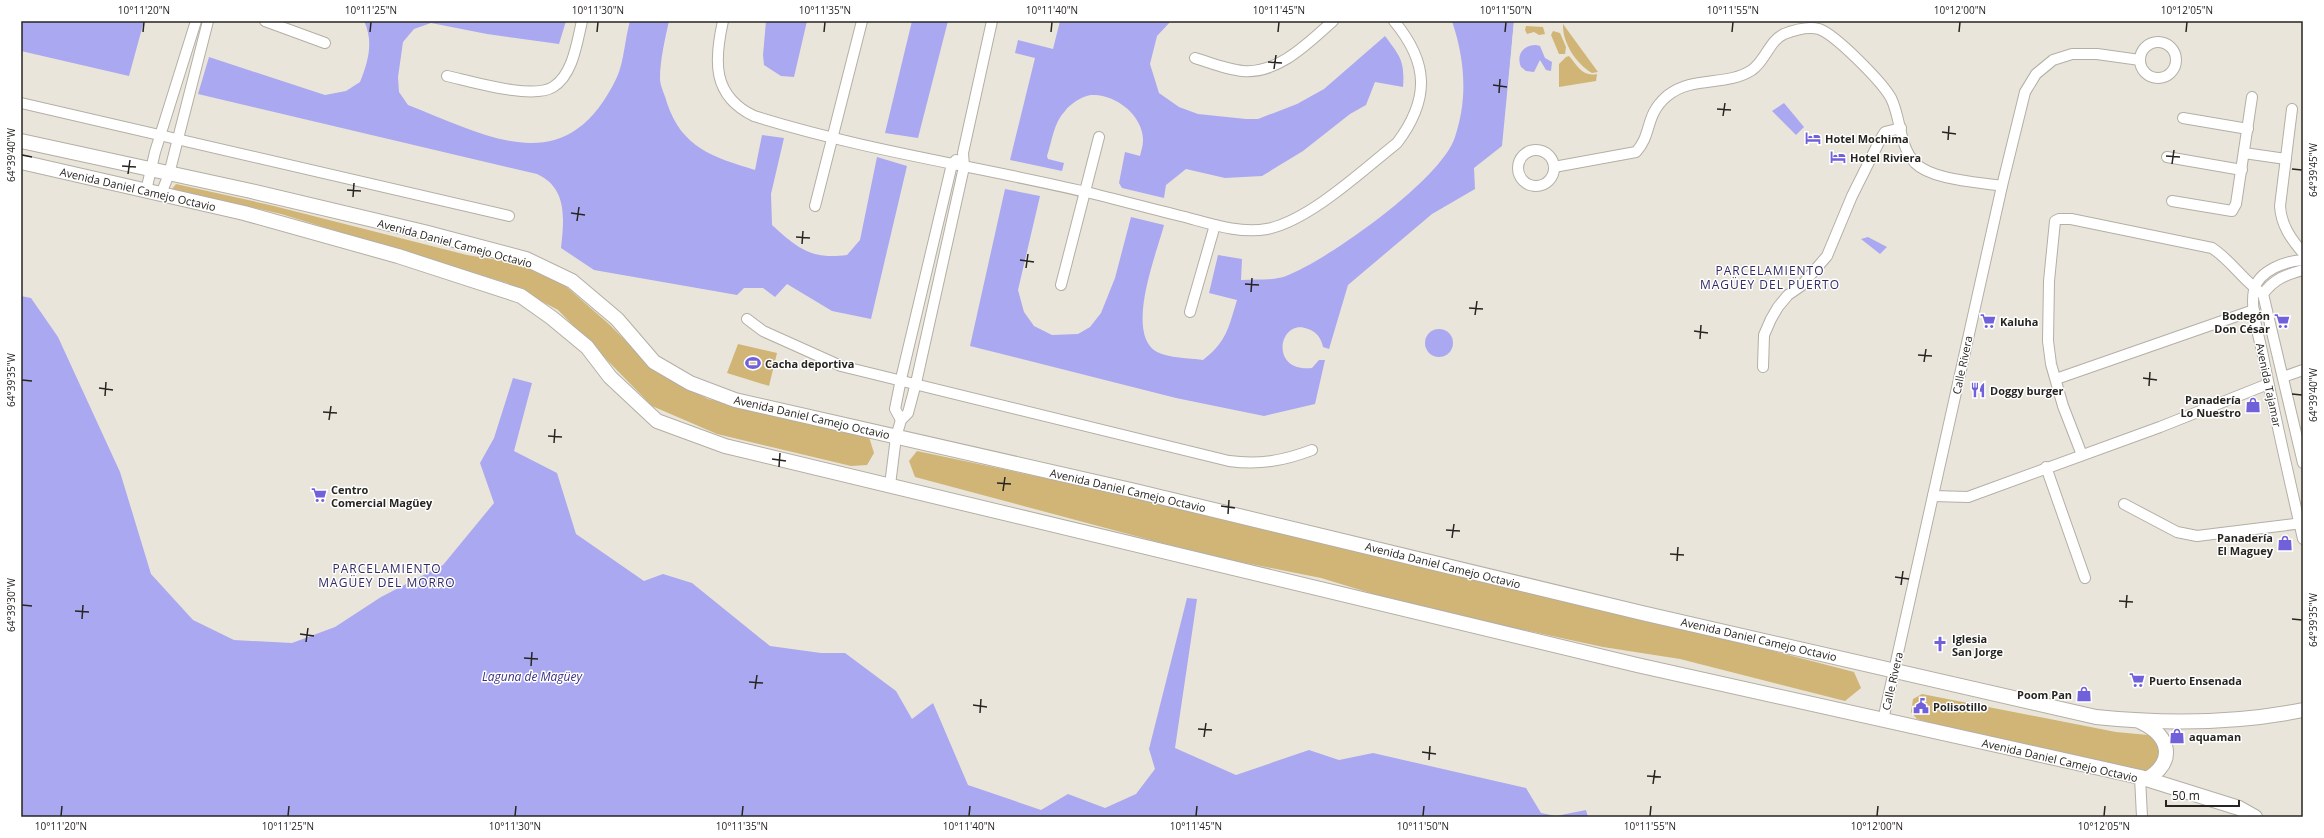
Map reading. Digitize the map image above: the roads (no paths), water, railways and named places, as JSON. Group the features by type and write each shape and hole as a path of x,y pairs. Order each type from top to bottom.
{"main road":[{"name":"Avenida Daniel Camejo Octavio","path":"21,141 424,232 526,259 572,281 617,319 654,362 690,383 735,400 1138,492 1642,613 2096,717 2141,722 2199,722 2260,718 2303,710"},
{"name":"Avenida Daniel Camejo Octavio","path":"21,162 244,213 398,256 521,296 552,318 587,347 610,377 657,421 725,446 1637,665 2144,778 2239,808 2255,817"},
{"path":"2141,722 2156,730 2165,744 2164,761 2161,768 2144,778"}],"street":[{"path":"146,191 161,135 196,21"},
{"path":"162,194 169,174 176,139 208,21"},
{"path":"264,21 325,43"},
{"path":"447,76 530,92 552,88 565,74 574,54 582,21"},
{"path":"723,21 719,38 718,64 720,82 729,98 740,110 754,116 964,167 1086,192 1215,225 1250,230 1266,229 1284,224 1304,215 1397,143 1413,119 1420,99 1422,81 1418,59 1394,21"},
{"path":"815,206 862,21"},
{"path":"890,485 896,437 901,420 908,413 916,383 964,167 963,153 992,21"},
{"path":"1195,58 1244,71 1274,67 1308,43 1333,21"},
{"path":"1554,167 1636,152 1644,139 1652,112 1678,88 1695,82 1722,80 1746,74 1766,57 1778,38 1801,28 1818,29 1826,33 1872,76 1890,98 1907,149 1915,162 1927,171 2002,186"},
{"name":"Calle Rivera","path":"1883,720 2002,186 2025,92 2036,74 2053,60 2072,54 2098,54 2140,60"},
{"path":"2172,201 2232,211 2236,204 2242,170 2252,97"},
{"path":"21,103 509,216"},
{"path":"2292,109 2280,206 2280,218 2295,244 2303,253"},
{"path":"2183,118 2248,129"},
{"path":"1763,367 1764,335 1778,307 1822,264 1880,140 1885,132 1901,128"},
{"path":"1061,285 1099,137"},
{"path":"901,420 894,409 952,164 963,153"},
{"path":"2244,153 2286,159"},
{"path":"2167,157 2242,170"},
{"path":"2082,455 2063,406 2051,364 2048,341 2048,308 2054,225 2059,219 2087,222 2212,248 2229,261 2259,291"},
{"path":"1190,312 1215,225"},
{"path":"2259,291 2261,277 2282,264 2303,260"},
{"path":"2259,291 2284,275 2303,270"},
{"name":"Avenida Tajamar","path":"2259,291 2254,310 2268,384 2301,523 2303,539"},
{"name":"Avenida Tajamar","path":"2259,291 2300,436 2303,463"},
{"path":"2056,379 2254,310"},
{"path":"747,319 763,331 841,366 916,383 1229,461 1250,464 1269,463 1288,459 1312,450"},
{"path":"2283,377 2303,370"},
{"path":"1933,496 1968,497 2268,384"},
{"path":"2046,468 2085,578"},
{"path":"2124,504 2177,532 2197,536 2301,523"},
{"path":"2142,817 2144,778"}],"water":[{"path":"21,21 144,21 129,76 21,51"},
{"path":"364,21 566,21 559,44 487,34 431,23 414,29 403,42 398,77 399,92 408,105 468,129 497,138 524,143 551,141 575,131 597,110 617,77 623,57 630,21 669,21 664,42 660,82 673,118 681,131 690,141 701,148 713,155 755,170 762,135 784,138 771,194 772,225 797,246 814,254 824,256 847,255 860,240 877,157 907,166 871,319 832,311 787,284 775,297 763,288 744,288 737,295 594,270 561,248 563,216 559,196 547,180 537,174 198,94 209,57 325,95 346,91 360,82 369,52 369,37"},
{"path":"766,21 807,21 794,77 781,76 764,65 763,55"},
{"path":"912,21 948,21 918,138 885,133"},
{"path":"1060,21 1171,21 1157,36 1150,64 1159,93 1179,107 1198,114 1258,119 1297,104 1324,89 1385,36 1400,59 1403,71 1403,87 1375,82 1366,105 1350,114 1303,151 1262,176 1225,178 1186,169 1166,185 1164,198 1122,188 1119,183 1125,152 1140,156 1143,143 1142,132 1139,123 1126,108 1118,102 1100,95 1091,95 1076,101 1067,108 1058,121 1047,156 1048,159 1064,163 1062,171 1010,160 1035,58 1015,53 1018,40 1053,49"},
{"path":"1452,21 1514,21 1502,146 1474,168 1475,189 1432,214 1348,285 1329,349 1323,347 1318,336 1308,329 1298,327 1290,331 1285,337 1283,346 1284,355 1289,362 1298,367 1312,368 1319,360 1325,360 1315,404 1264,416 1176,398 970,346 1005,189 1040,196 1018,290 1024,312 1034,326 1052,335 1078,334 1090,327 1101,313 1115,278 1131,217 1164,225 1150,272 1143,311 1143,328 1148,342 1157,352 1162,354 1173,357 1203,360 1217,347 1226,334 1237,300 1209,293 1218,255 1242,259 1241,280 1270,279 1286,276 1305,267 1355,236 1407,195 1429,174 1446,154 1455,137 1462,108 1463,93 1460,50"},
{"path":"1531,45 1540,46 1545,58 1552,62 1551,71 1546,70 1540,60 1534,72 1526,71 1521,67 1519,58 1524,49"},
{"path":"1784,103 1804,127 1796,135 1772,111"},
{"path":"1868,237 1887,247 1880,254 1861,239"},
{"name":"Laguna de Magüey","path":"21,296 31,298 58,337 120,472 151,574 193,620 234,640 292,643 335,627 381,597 443,565 494,503 480,463 494,438 513,378 532,383 514,451 557,473 576,534 644,581 663,574 692,583 770,646 821,653 845,653 896,691 912,719 933,703 968,785 1041,810 1068,794 1105,808 1136,794 1155,769 1149,749 1187,598 1197,599 1175,748 1236,775 1309,750 1339,760 1373,753 1526,788 1541,813 1556,816 1586,810 1588,817 21,817"},
{"path":"1439,329 1449,333 1453,343 1449,353 1439,357 1429,353 1425,343 1429,333"}],"place":[{"name":"Hotel Mochima","path":"1813,138"},
{"name":"Hotel Riviera","path":"1838,157"},
{"name":"Kaluha","path":"1988,321"},
{"name":"Bodegón Don César","path":"2282,321"},
{"name":"Cacha deportiva","path":"753,363"},
{"name":"Doggy burger","path":"1978,390"},
{"name":"Panadería Lo Nuestro","path":"2253,405"},
{"name":"Centro Comercial Magüey","path":"319,495"},
{"name":"Panadería El Maguey","path":"2285,543"},
{"name":"Iglesia San Jorge","path":"1940,644"},
{"name":"Puerto Ensenada","path":"2137,680"},
{"name":"Poom Pan","path":"2084,694"},
{"name":"Polisotillo","path":"1921,706"},
{"name":"aquaman","path":"2177,736"}],"district":[{"name":"PARCELAMIENTO MAGÜEY DEL PUERTO","path":"1770,277"},
{"name":"PARCELAMIENTO MAGÜEY DEL MORRO","path":"387,575"}]}
